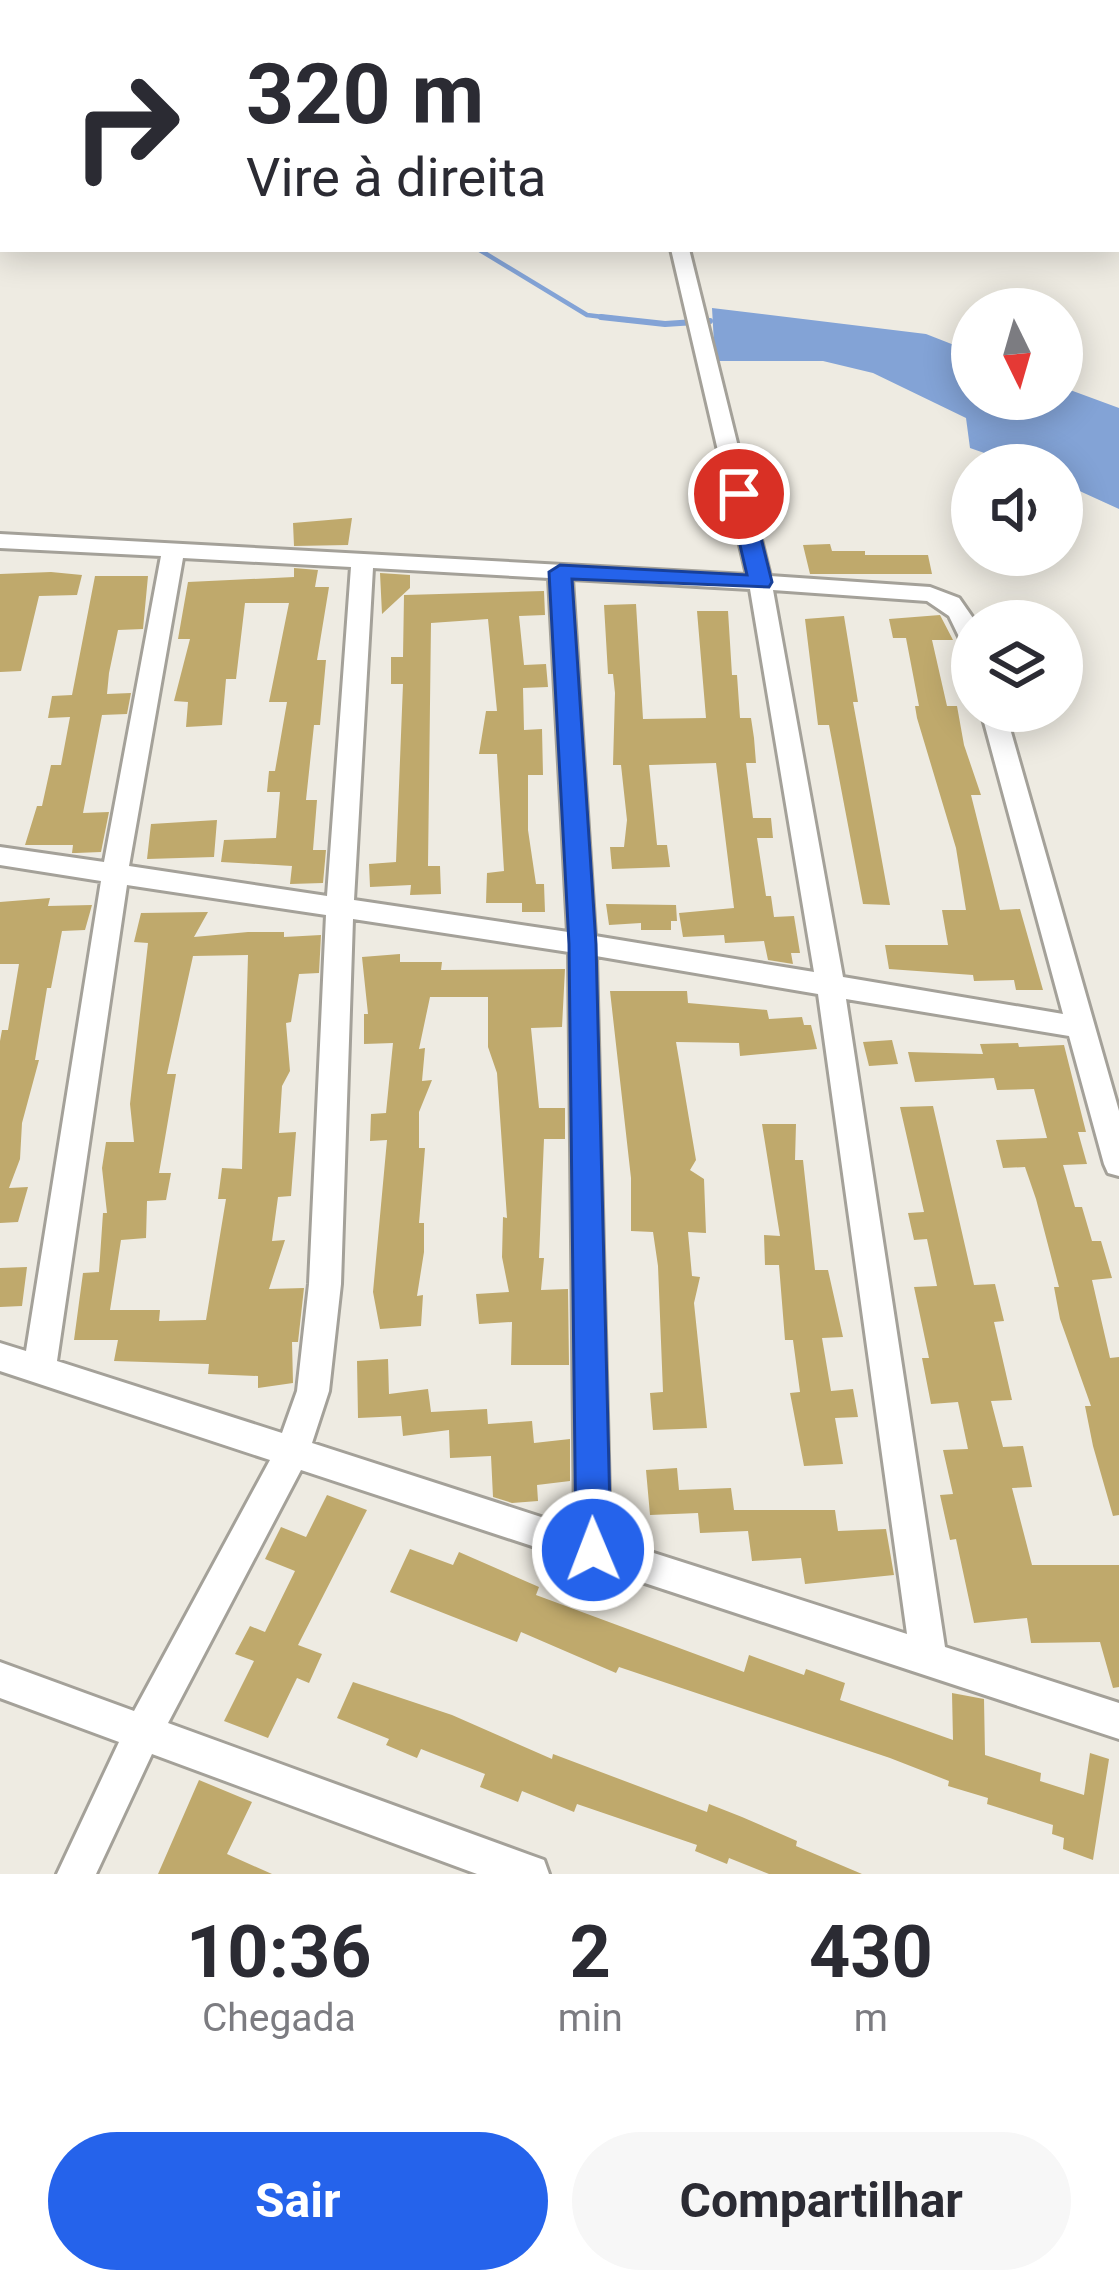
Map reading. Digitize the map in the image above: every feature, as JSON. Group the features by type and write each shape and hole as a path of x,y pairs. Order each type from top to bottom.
{"street":[{"path":"681,252 760,582 831,988 929,1660"},
{"path":"0,541 760,582 951,601"},
{"path":"38,1370 115,874 173,550"},
{"path":"76,1874 143,1732 291,1455 313,1391 321,1339 340,906 362,562"},
{"path":"560,572 582,944 593,1550"},
{"path":"999,732 1119,1164"},
{"path":"0,856 582,944 1084,1028"},
{"path":"0,1357 1119,1721"},
{"path":"0,1680 530,1874"}],"water":[{"path":"712,308 926,334 951,344 951,411 873,373 823,361 715,361"},
{"path":"1083,395 1119,408 1119,509 1083,493 1083,444 969,444 966,420 1083,420"}],"building":[{"path":"352,518 348,545 294,546 293,523"},
{"path":"830,544 832,551 865,551 865,555 928,555 932,574 810,574 803,545"},
{"path":"294,568 318,570 315,587 329,587 317,660 326,660 320,725 314,725 306,800 317,800 313,850 326,850 323,883 290,884 292,866 221,862 224,840 276,838 280,792 267,792 287,702 269,702 289,603 245,603 236,679 226,679 222,725 186,727 188,702 174,701 190,639 178,639 188,582 294,577"},
{"path":"380,573 410,575 410,588 382,614"},
{"path":"0,574 82,575 77,595 39,596 21,671 0,672"},
{"path":"95,576 148,576 143,629 118,630 109,673 107,694 131,693 127,714 102,715 83,813 109,812 101,852 72,853 73,845 25,845 37,806 42,806 51,765 61,765 70,717 48,718 52,696 72,695"},
{"path":"544,591 545,615 519,616 524,665 546,664 548,687 523,688 524,730 542,729 543,775 528,775 528,830 536,884 544,884 545,912 522,912 522,903 486,903 487,873 504,871 497,754 479,754 486,711 497,711 488,619 431,623 428,866 440,866 441,894 410,895 411,885 370,887 369,864 396,862 403,684 391,684 391,657 403,657 404,595"},
{"path":"636,604 643,719 706,718 697,611 728,611 740,718 751,718 754,738 756,763 746,763 753,818 771,818 773,838 757,838 766,896 771,896 774,917 794,916 800,953 791,953 793,964 768,960 764,941 725,943 724,935 683,937 679,913 734,908 716,763 649,765 657,845 667,845 670,867 612,869 610,847 624,847 627,820 621,765 613,765 615,693 613,674 608,674 604,605"},
{"path":"940,615 951,636 951,640 932,640 947,706 951,706 951,732 962,732 981,795 971,795 1000,910 1020,909 1043,990 1016,990 1014,980 974,981 973,975 889,969 885,945 948,945 942,910 966,910 956,848 917,718 915,706 919,706 906,638 893,638 889,619"},
{"path":"844,616 858,702 853,702 890,905 863,904 829,725 818,725 805,619"},
{"path":"217,820 214,857 147,859 151,824"},
{"path":"50,898 48,906 92,905 85,930 62,931 51,988 47,988 35,1060 39,1060 22,1123 20,1159 9,1188 28,1187 18,1222 0,1223 0,1041 2,1030 8,1030 19,964 0,964 0,902"},
{"path":"606,904 676,905 677,921 671,921 671,930 641,930 641,923 609,925"},
{"path":"208,912 194,937 248,932 321,935 319,973 299,974 291,1022 286,1023 290,1071 282,1086 279,1133 296,1132 291,1196 278,1197 272,1241 285,1240 269,1289 304,1288 298,1342 292,1342 293,1383 258,1388 258,1376 208,1374 209,1364 114,1361 118,1340 74,1340 83,1273 99,1272 103,1213 107,1213 102,1168 106,1142 134,1142 130,1104 148,943 134,942 141,913","holes":["248,955 242,1169 222,1168 218,1199 226,1199 206,1320 159,1321 160,1310 110,1310 121,1240 146,1238 147,1201 166,1200 171,1173 159,1173 176,1074 167,1074 193,956"]},
{"path":"400,954 400,962 442,962 441,970 565,969 562,1027 531,1028 539,1108 565,1108 565,1139 544,1139 539,1258 544,1258 541,1290 568,1289 569,1365 511,1365 512,1322 479,1324 476,1294 509,1292 502,1257 503,1217 507,1218 497,1073 488,1047 488,997 430,997 419,1049 425,1048 422,1081 432,1080 419,1112 419,1148 425,1148 419,1223 424,1223 424,1252 417,1296 423,1295 421,1326 380,1329 373,1292 387,1140 370,1141 371,1114 386,1113 393,1043 364,1044 364,1014 368,1014 362,957"},
{"path":"610,991 687,991 688,1003 767,1010 769,1019 802,1017 804,1025 811,1025 817,1049 740,1056 739,1043 676,1042 696,1160 690,1170 704,1179 706,1233 688,1232 692,1276 700,1277 694,1303 707,1428 653,1430 650,1393 663,1392 658,1266 653,1232 631,1231 631,1178"},
{"path":"892,1040 898,1064 869,1066 863,1042"},
{"path":"1018,1043 1019,1047 1064,1045 1086,1132 1078,1132 1087,1164 1063,1165 1075,1207 1082,1207 1092,1241 1101,1241 1112,1278 1092,1280 1110,1358 1119,1357 1119,1515 1113,1516 1093,1446 1085,1406 1091,1406 1060,1319 1054,1287 1059,1287 1036,1199 1025,1167 1003,1168 996,1140 1047,1138 1034,1089 997,1090 994,1078 915,1082 908,1052 983,1054 980,1044"},
{"path":"933,1106 974,1285 995,1284 1004,1321 994,1322 1012,1400 991,1401 1003,1447 1023,1446 1032,1487 1012,1488 1032,1565 1119,1565 1119,1687 1113,1688 1100,1642 1031,1643 1027,1618 974,1623 956,1539 950,1540 940,1495 953,1494 943,1450 968,1449 958,1402 931,1404 922,1358 929,1358 914,1287 937,1286 927,1239 914,1240 908,1213 924,1212 900,1107"},
{"path":"762,1124 796,1124 795,1160 803,1160 815,1270 828,1270 843,1337 822,1338 831,1391 853,1389 858,1417 835,1418 843,1464 804,1466 790,1393 800,1392 793,1340 785,1340 779,1265 765,1265 764,1235 780,1236"},
{"path":"27,1267 22,1306 0,1307 0,1268"},
{"path":"388,1359 389,1394 428,1389 431,1412 487,1409 488,1424 532,1421 534,1443 570,1439 570,1481 537,1485 538,1501 512,1503 493,1497 491,1456 450,1458 449,1430 403,1436 401,1416 358,1418 357,1361"},
{"path":"677,1468 679,1490 731,1488 734,1510 835,1510 838,1531 886,1529 894,1575 805,1584 801,1558 752,1561 748,1531 700,1533 698,1513 650,1515 646,1470"},
{"path":"327,1495 367,1510 298,1645 322,1654 309,1683 297,1678 268,1738 224,1721 254,1661 235,1654 250,1626 265,1632 295,1571 265,1559 281,1527 306,1537"},
{"path":"410,1549 453,1565 459,1552 539,1587 536,1595 744,1672 749,1655 804,1675 806,1669 845,1683 840,1700 953,1740 952,1693 984,1699 985,1755 1041,1773 1040,1781 1084,1795 1090,1753 1109,1759 1093,1860 1063,1849 1064,1838 1052,1834 1053,1825 987,1804 988,1798 948,1786 949,1781 890,1758 619,1667 616,1673 521,1632 517,1642 390,1592"},
{"path":"353,1682 452,1715 552,1759 553,1754 707,1812 709,1804 862,1874 769,1874 729,1858 727,1864 695,1851 697,1845 577,1804 574,1812 522,1791 518,1802 480,1787 485,1774 421,1749 417,1758 386,1745 389,1739 337,1718"},
{"path":"199,1780 252,1802 227,1854 272,1874 158,1874"}],"waterway":[{"path":"483,252 587,315 617,319"},
{"path":"601,317 617,319"},
{"path":"617,319 665,324 710,321"},
{"path":"617,319 627,320"}],"route":[{"path":"593,1550 582,944 560,572 760,582 739,494"}]}
